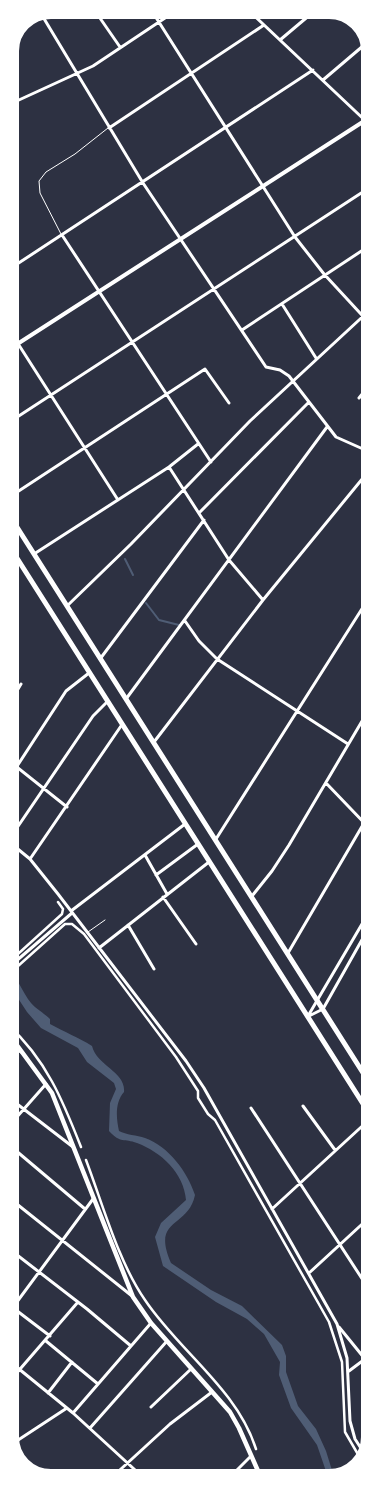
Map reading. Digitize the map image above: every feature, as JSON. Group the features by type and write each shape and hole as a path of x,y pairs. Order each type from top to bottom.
{"main road":[{"path":"16,526 364,1074"},
{"path":"16,556 364,1105"},
{"path":"16,1043 46,1084 74,1148 133,1297 150,1323 213,1392 239,1428 258,1472"}],"street":[{"path":"99,16 120,47"},
{"path":"67,607 292,380 363,316 324,274 296,237 155,16"},
{"path":"16,101 77,74 167,16"},
{"path":"254,16 364,120"},
{"path":"280,40 308,16"},
{"path":"43,17 143,183 266,367 280,370 292,380 327,427 344,442 364,449"},
{"path":"109,128 264,25"},
{"path":"323,80 363,46"},
{"path":"16,265 313,70"},
{"path":"18,344 262,185 364,122"},
{"path":"16,418 364,191"},
{"path":"62,235 211,462"},
{"path":"242,330 364,249"},
{"path":"282,304 316,358"},
{"path":"16,341 118,500"},
{"path":"16,493 206,369 229,403"},
{"path":"359,398 364,392"},
{"path":"199,514 309,402"},
{"path":"126,700 327,427"},
{"path":"34,554 169,467 198,444"},
{"path":"169,467 229,560 263,600"},
{"path":"153,742 263,600 364,478"},
{"path":"100,660 204,520"},
{"path":"216,839 364,606"},
{"path":"185,621 199,641 217,659 299,710 348,744"},
{"path":"67,807 17,767 66,691 90,672"},
{"path":"16,692 21,684"},
{"path":"16,829 93,716 107,702"},
{"path":"252,896 272,871 364,718"},
{"path":"30,859 122,726"},
{"path":"288,953 364,823 326,783"},
{"path":"16,957 185,824"},
{"path":"156,875 198,844"},
{"path":"16,848 30,859 186,1061 309,1272 337,1324 344,1342 349,1371 350,1421 355,1439 361,1449"},
{"path":"145,855 167,894"},
{"path":"99,948 210,862"},
{"path":"163,897 196,944"},
{"path":"16,960 62,914 63,909 58,902"},
{"path":"308,1017 364,921"},
{"path":"16,968 65,924 76,926 84,934 187,1074 198,1091 198,1098 208,1114 215,1120 329,1322 342,1362 345,1432 358,1455"},
{"path":"128,925 154,968"},
{"path":"308,1017 323,1009 364,936"},
{"path":"16,1033 48,1071 81,1147"},
{"path":"16,1048 24,1053"},
{"path":"16,1118 46,1084"},
{"path":"16,1104 74,1148"},
{"path":"303,1106 336,1150"},
{"path":"251,1108 364,1282"},
{"path":"272,1209 364,1125"},
{"path":"16,1151 85,1208"},
{"path":"86,1160 136,1286 161,1322 231,1400 251,1435 256,1448"},
{"path":"16,1302 93,1198"},
{"path":"16,1203 133,1297"},
{"path":"309,1272 364,1222"},
{"path":"16,1254 131,1346"},
{"path":"16,1375 78,1302"},
{"path":"16,1311 50,1336"},
{"path":"73,1413 150,1323"},
{"path":"337,1324 364,1358"},
{"path":"46,1341 98,1384"},
{"path":"90,1428 167,1341"},
{"path":"349,1371 364,1360"},
{"path":"48,1393 72,1362"},
{"path":"16,1366 73,1413 138,1472"},
{"path":"150,1407 192,1368"},
{"path":"117,1472 183,1412 213,1392"},
{"path":"17,1441 67,1408"},
{"path":"235,1472 251,1456"}],"lane":[{"path":"62,235 40,193 39,181 46,172 75,154 109,128"},
{"path":"88,933 105,920"}],"water":[{"path":"16,978 28,999 50,1019 50,1024 92,1046 99,1059 121,1079 124,1092 119,1100 117,1110 119,1131 154,1142 162,1147 182,1169 195,1195 191,1206 168,1230 165,1238 171,1263 211,1290 242,1306 282,1345 286,1356 286,1372 298,1406 316,1429 332,1472 326,1472 317,1445 291,1408 279,1375 280,1362 264,1334 247,1319 216,1302 163,1266 155,1237 161,1223 186,1200 181,1181 176,1172 163,1158 146,1147 120,1139 109,1131 110,1103 116,1089 114,1083 87,1062 78,1048 41,1028 16,995"}],"waterway":[{"path":"125,559 133,575"},
{"path":"146,603 159,620 179,625"}]}
